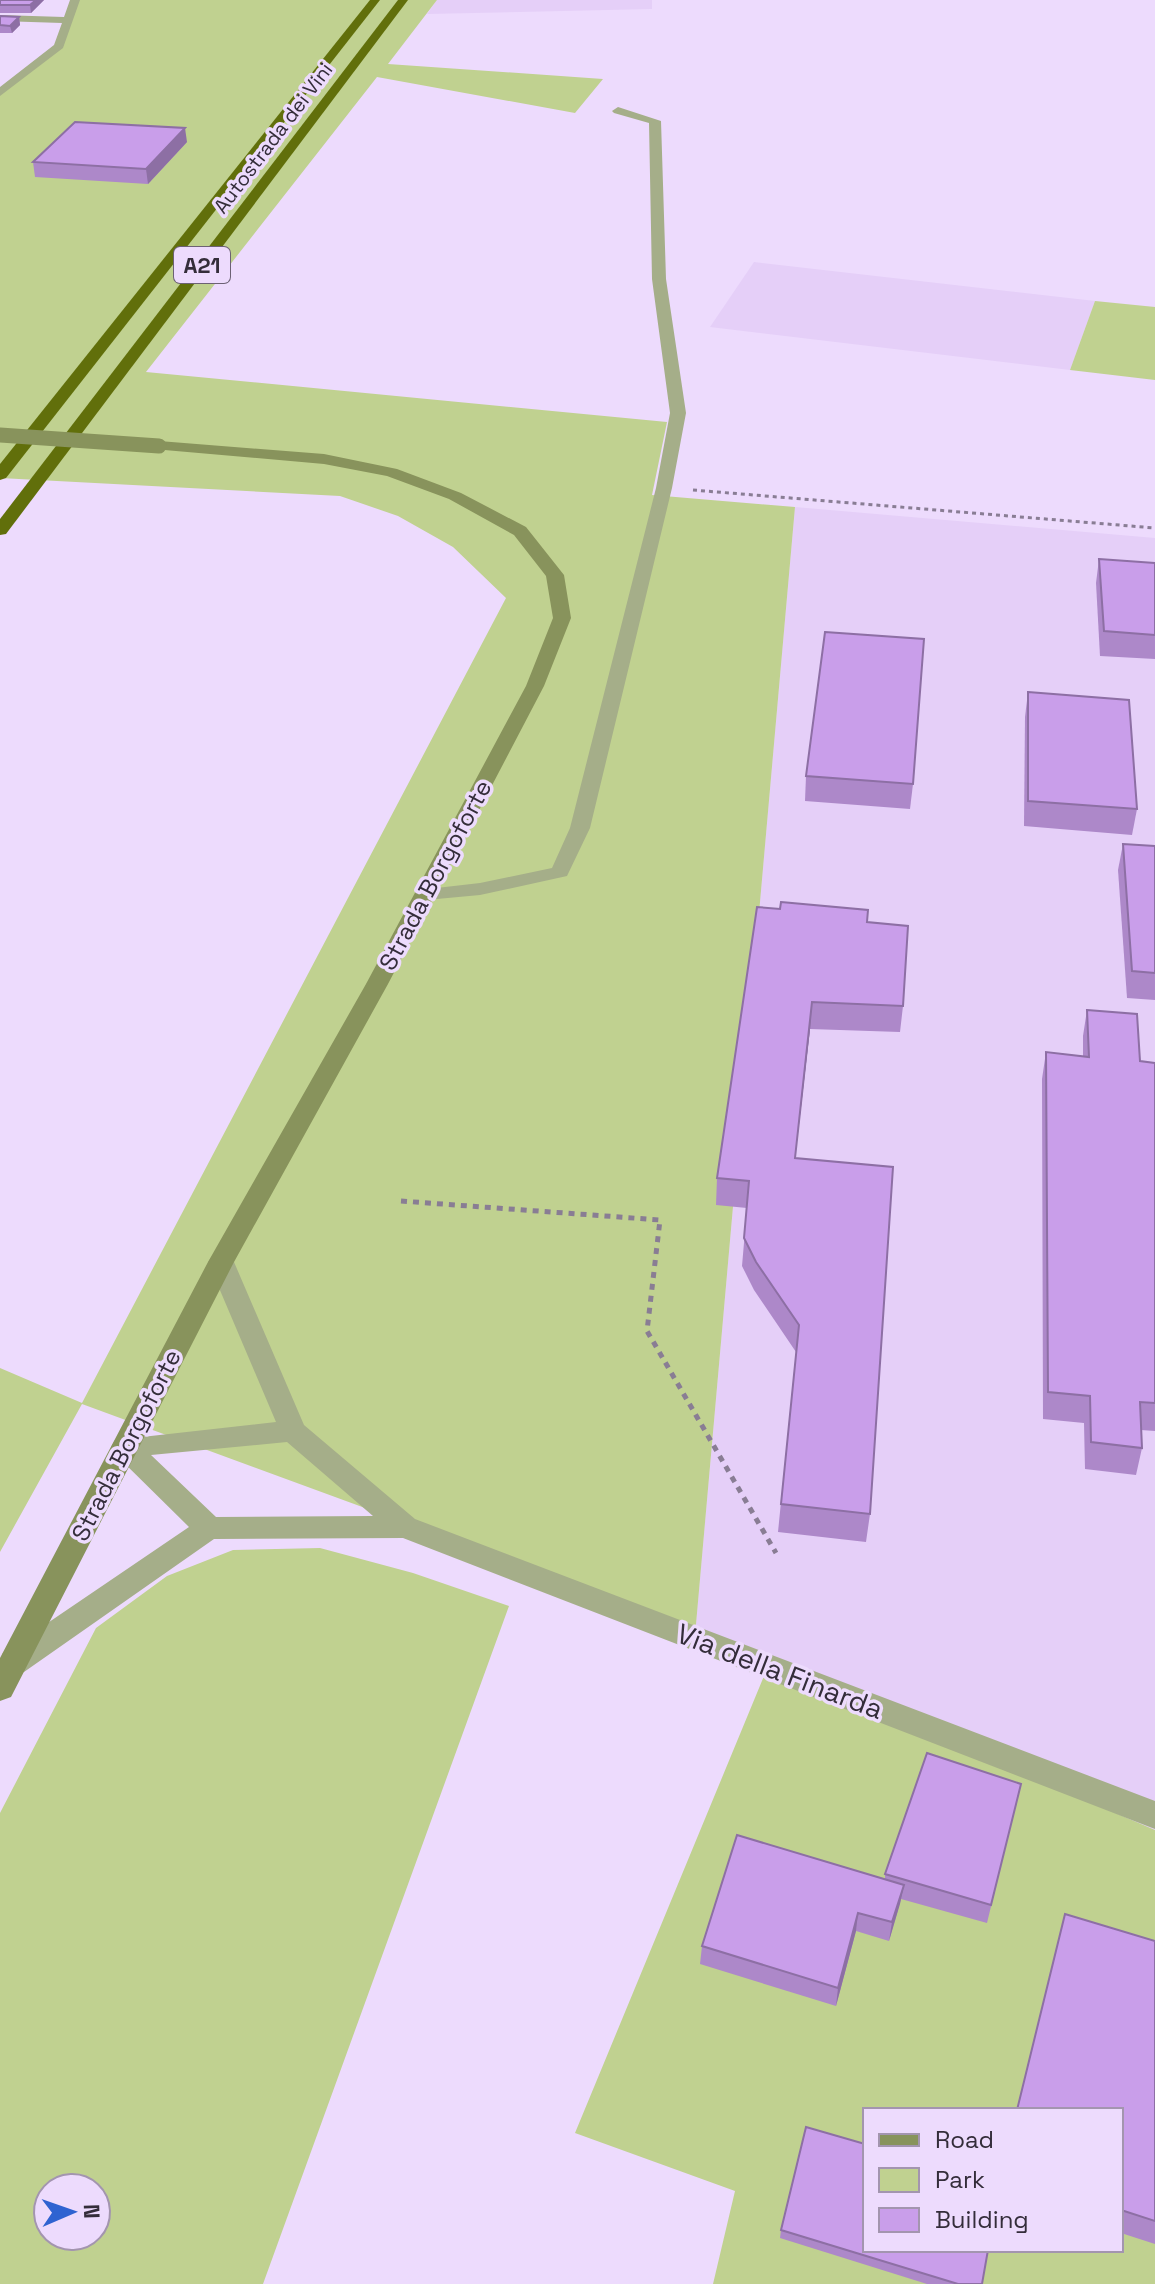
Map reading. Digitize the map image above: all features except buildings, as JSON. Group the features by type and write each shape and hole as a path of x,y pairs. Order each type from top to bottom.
{"highway":[{"name":"Autostrada dei Vini","path":"0,475 375,0"},
{"name":"Autostrada dei Vini","path":"0,530 403,0"}],"main road":[{"name":"Strada Borgoforte","path":"0,435 324,459 391,472 455,496 520,531 555,575 562,618 535,686 426,894 221,1262 6,1676"}],"street":[{"path":"0,93 59,46 75,0"},
{"path":"0,18 68,20"},
{"path":"426,894 480,889 560,872 580,828 664,488 678,413 659,279 655,121 618,111"},
{"path":"221,1262 293,1431 405,1527"},
{"path":"125,1447 293,1431"},
{"path":"125,1447 209,1528"},
{"path":"6,1676 209,1528 405,1527"},
{"name":"Via della Finarda","path":"405,1527 1155,1815"}],"path":[{"path":"664,488 1155,528"},
{"path":"401,1201 660,1220 647,1331 776,1553"}],"shaded area":[{"path":"437,0 652,0 652,9 427,14"},
{"path":"754,262 1095,301 1070,370 710,327"},
{"path":"795,507 1155,538 1155,1830 769,1664 694,1647"}],"green space":[{"path":"76,0 437,0 388,64 603,79 575,113 377,77 146,372 667,422 652,495 795,507 694,1647 523,1566 82,1404 0,1552 0,1368 82,1403 506,598 453,547 398,516 340,496 0,478 0,88 59,46"},
{"path":"1095,301 1155,307 1155,380 1070,370"},
{"path":"320,1548 413,1573 509,1606 263,2284 0,2284 0,1813 96,1628 167,1576 233,1550"},
{"path":"769,1664 1155,1830 1155,2284 713,2284 735,2191 575,2133"}]}
